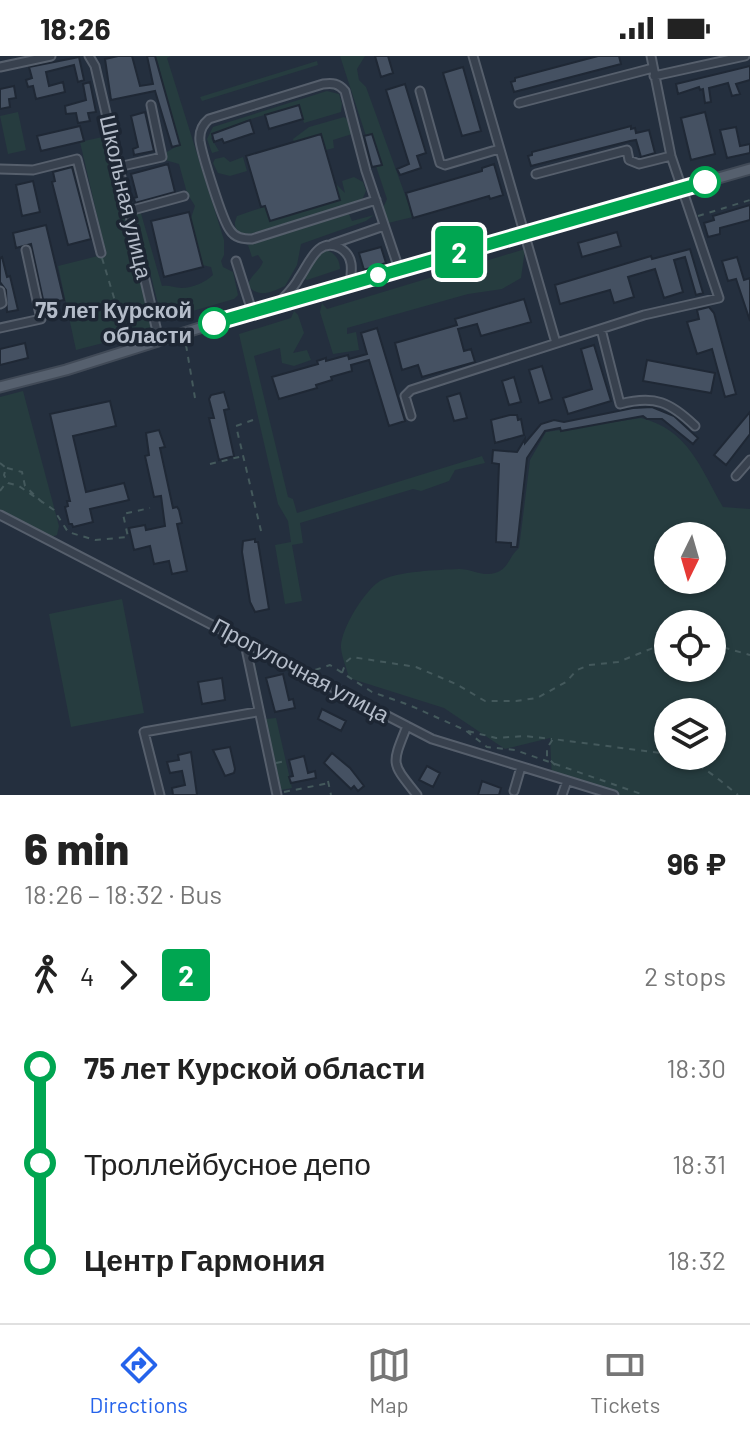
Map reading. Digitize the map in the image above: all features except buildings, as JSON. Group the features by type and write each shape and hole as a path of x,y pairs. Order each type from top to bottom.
{"main road":[{"path":"0,387 279,303 750,169"}],"street":[{"path":"0,67 51,56"},
{"name":"Школьная улица","path":"89,56 95,66 159,340"},
{"path":"473,56 556,343"},
{"path":"411,416 405,396 407,392 644,315 719,298 671,156 651,56"},
{"path":"519,103 654,72 745,56"},
{"path":"376,200 252,239 239,238 227,225 215,189 200,139 203,124 209,119 323,84 336,83 345,91 399,269"},
{"path":"420,91 440,163 445,165 499,149"},
{"path":"118,167 162,157 151,105"},
{"path":"536,174 627,150 629,160 639,164 671,156"},
{"path":"0,169 33,170 77,159 101,253"},
{"path":"129,211 184,196"},
{"path":"279,303 300,277 312,255 326,246 384,226"},
{"path":"326,246 338,247 348,255 352,267 350,283"},
{"path":"0,328 41,319 26,250"},
{"path":"236,261 252,311"},
{"path":"0,291 0,304"},
{"path":"601,329 620,404 651,400 663,402 674,406 695,426"},
{"path":"736,476 750,460"},
{"name":"Прогулочная улица","path":"0,515 432,739 614,795"},
{"path":"244,639 257,712 278,794"},
{"path":"160,795 144,732 257,712"},
{"path":"407,726 394,759 396,768 417,795"},
{"path":"514,791 521,767"},
{"path":"562,795 567,781"}],"path":[{"path":"692,218 750,200"},
{"path":"101,253 130,350"},
{"path":"186,345 195,398"},
{"path":"253,420 236,426 262,535"},
{"path":"210,464 243,456"},
{"path":"0,465 22,472 24,487"},
{"path":"0,491 7,482 5,469"},
{"path":"7,482 24,487 54,510 68,532 95,540 128,537 123,514 150,508"},
{"path":"341,675 346,662 352,657 416,667 456,684 485,701 527,700 566,682 577,670 589,665 618,662 654,648"},
{"path":"726,648 750,655"},
{"path":"306,674 330,665 341,675 372,692 465,730 496,738 525,736 654,751"},
{"path":"465,730 487,747 515,750 644,795"},
{"path":"553,739 547,748 547,757 556,766"},
{"path":"707,770 738,795"},
{"path":"278,794 328,782 331,795"}],"green space":[{"path":"156,56 171,56 167,58 224,240 221,261 223,267 233,272 238,295 234,299 162,320 135,211 140,210 162,286 190,287 213,275 211,267 202,265 191,218 195,206 187,193 179,164 165,160 165,153 179,145"},
{"path":"340,56 365,56 357,69 359,80 366,87 413,217 388,223 383,208 387,199 376,166 381,164 372,134 366,136"},
{"path":"317,61 318,65 202,101 200,97"},
{"path":"327,91 339,94 341,112 304,123 299,105 253,118 211,138 219,151 212,153 207,139 213,127"},
{"path":"18,112 26,150 8,154 0,116"},
{"path":"344,117 349,121 352,134 333,140 334,148 326,150 321,134 294,142 293,139 309,127"},
{"path":"107,136 157,329 76,350 58,266 106,254 80,142"},
{"path":"224,157 230,162 243,157 247,171 230,176 218,173 213,163 215,159"},
{"path":"354,177 363,182 366,191 362,200 247,235 236,229 237,216 335,183 345,193 342,181"},
{"path":"349,214 352,221 374,215 366,221 301,244 297,265 285,286 261,293 248,285 263,262 258,255 252,257 248,245"},
{"path":"525,249 521,278 502,289 468,294 347,328 347,334 356,332 359,350 333,354 320,312 322,303 327,309"},
{"path":"323,250 335,256 340,269 307,280 304,278 304,268"},
{"path":"294,311 304,333 293,353 307,350 311,360 294,366 282,363 280,348 254,356 288,497 293,499 297,513 482,456 485,463 455,470 449,481 421,491 413,489 300,523 303,543 292,545 302,601 285,604 275,545 291,542 288,521 278,504 239,334 291,318"},
{"path":"23,391 59,526 57,535 51,537 0,513 0,397"},
{"path":"641,418 671,431 682,441 700,465 723,507 750,509 750,795 600,795 552,780 550,738 505,749 444,708 349,678 342,656 342,640 361,601 380,581 407,573 441,570 464,569 490,574 506,565 519,548 530,460 546,432"},
{"path":"122,599 144,713 71,727 49,614"},
{"path":"244,638 299,667 295,675 260,656 254,659 266,719 276,718 292,788 276,791"}],"bus line":[{"name":"2","path":"214,323 705,182"}],"place":[{"name":"75 лет Курской области","path":"214,323"}]}
